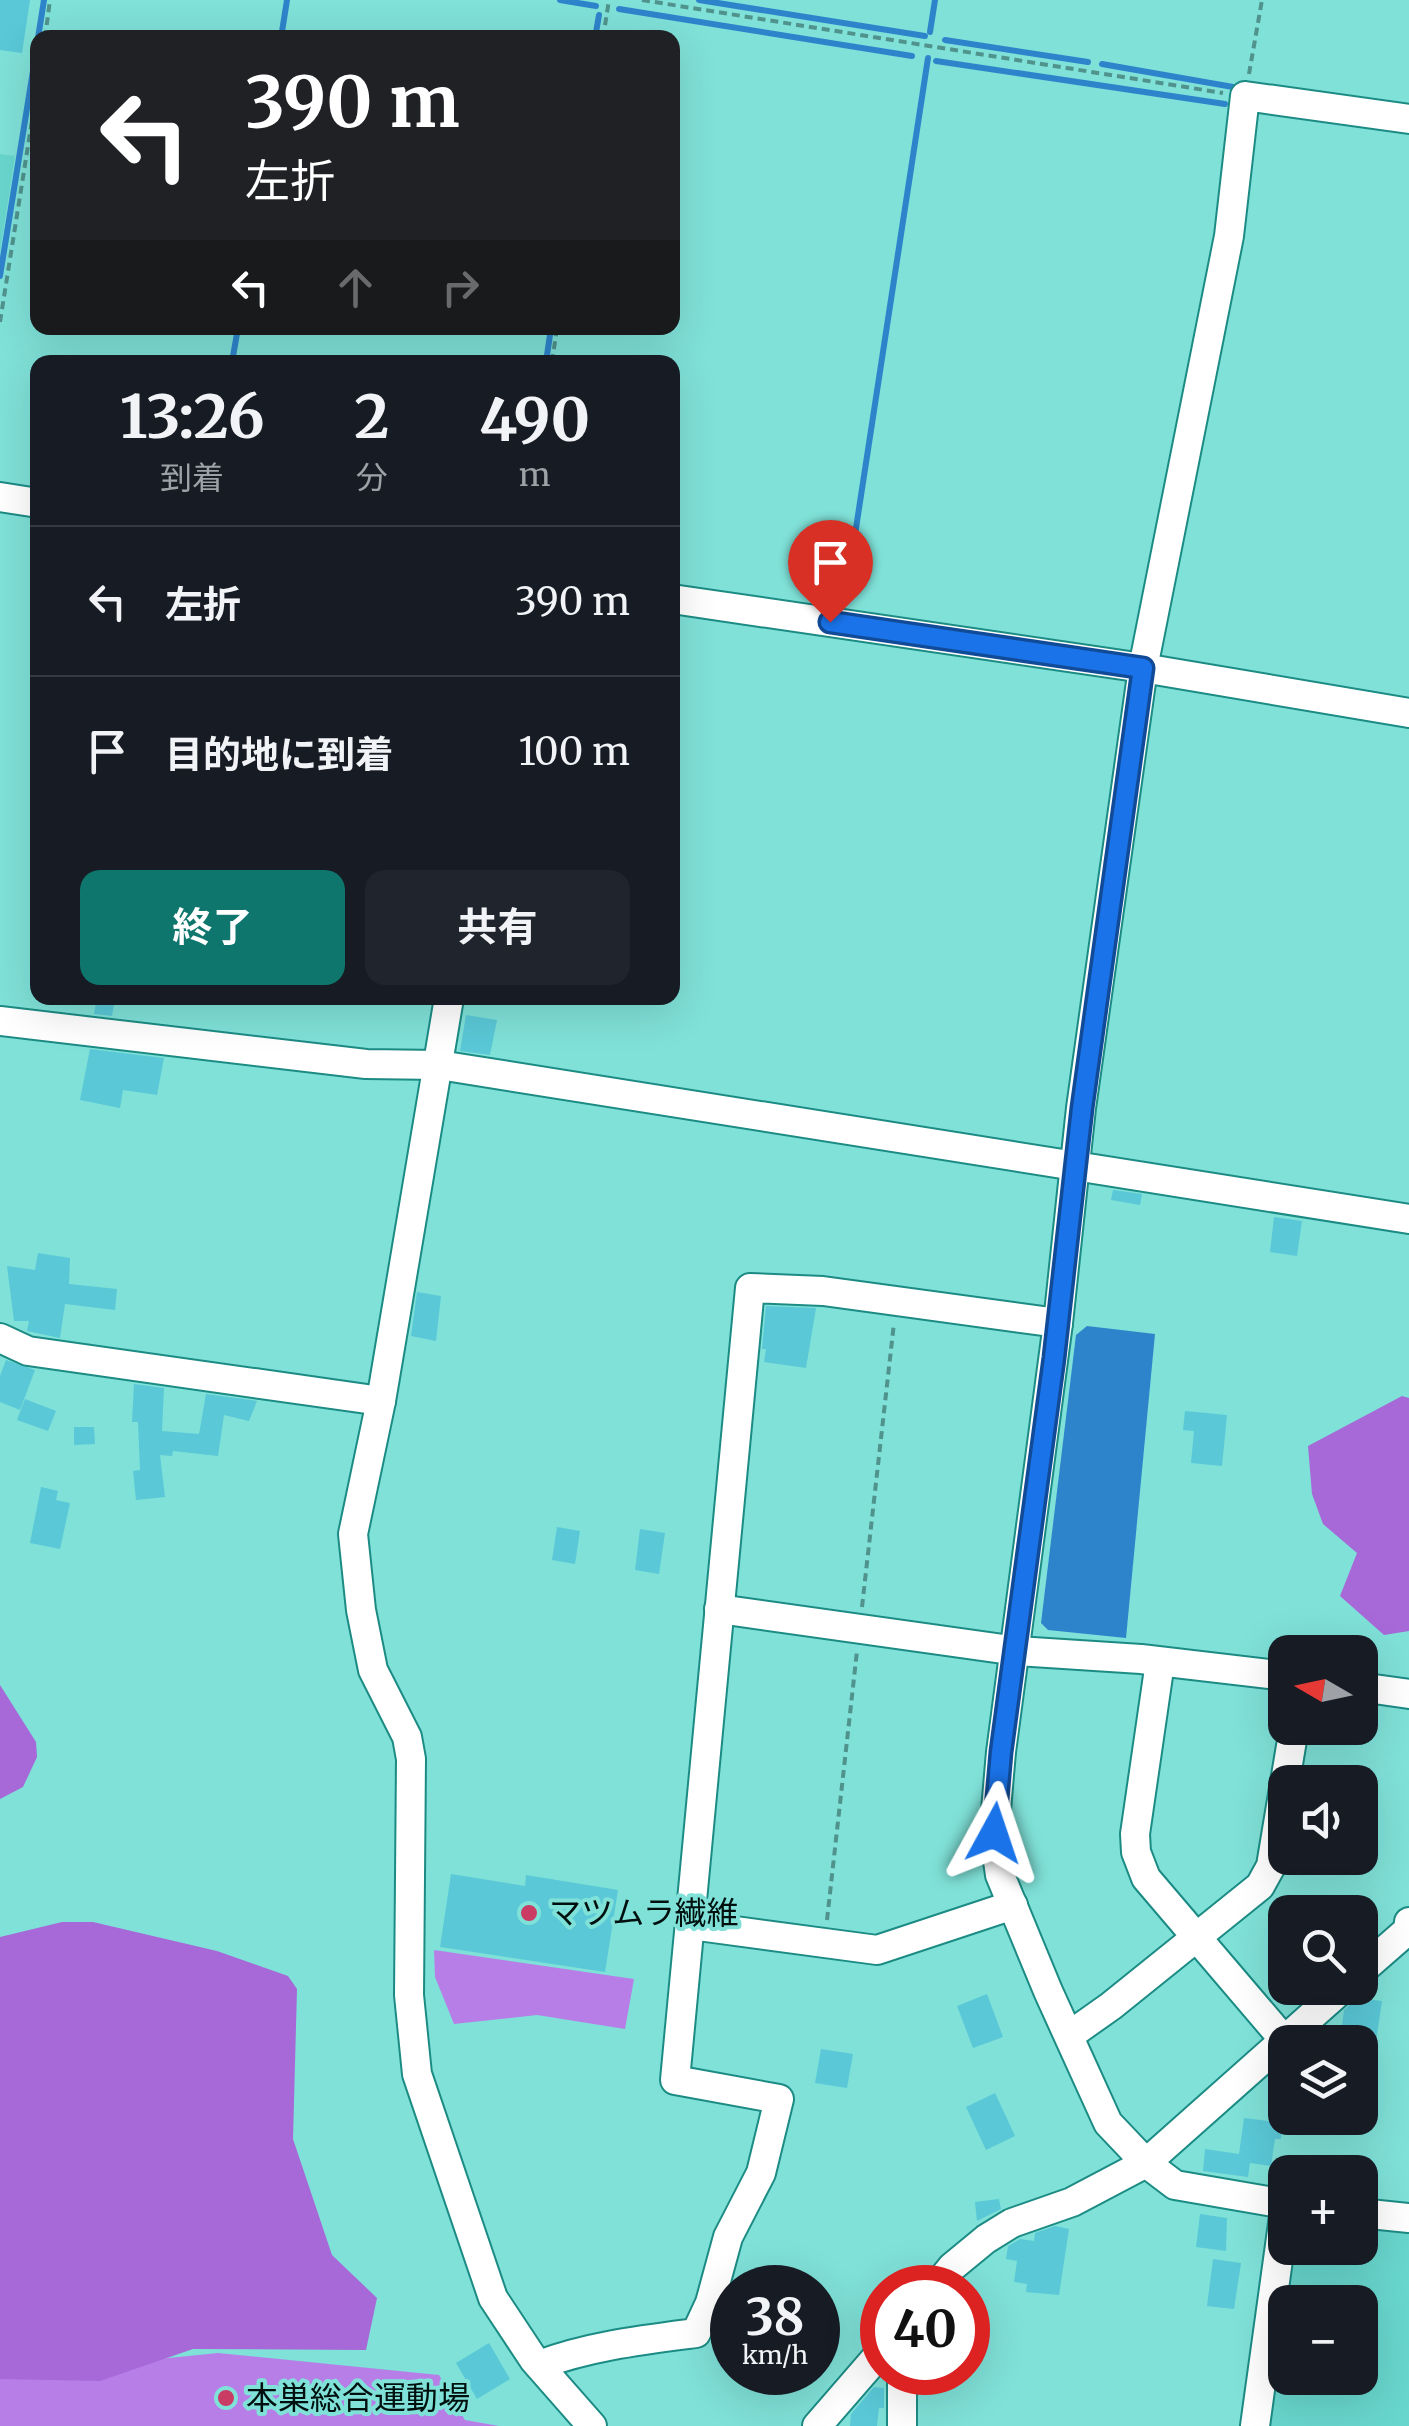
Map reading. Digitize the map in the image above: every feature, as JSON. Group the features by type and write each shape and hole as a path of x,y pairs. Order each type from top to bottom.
{"street":[{"path":"1268,2203 1175,2185 1146,2163 1108,2123 1000,1875 994,1833 1075,1167 1143,668 1228,236 1245,96 1409,119"},
{"path":"0,497 30,502"},
{"path":"680,601 1143,668 1409,713"},
{"path":"448,1005 381,1401 353,1534 361,1610 374,1670 407,1737 411,1759 408,1995 417,2074 494,2298 539,2365 592,2426"},
{"path":"0,1022 366,1064 439,1065 1409,1219"},
{"path":"539,2365 604,2346 696,2333 710,2302 728,2237 761,2174 779,2100 675,2080 750,1288 823,1291 1058,1323"},
{"path":"0,1338 28,1351 381,1401"},
{"path":"720,1608 1017,1651 1268,1674"},
{"path":"1160,1662 1135,1834 1136,1852 1146,1878 1271,2025"},
{"path":"1378,1690 1409,1694"},
{"path":"1070,2035 1260,1886 1272,1866 1291,1745"},
{"path":"691,1924 877,1950 1013,1905"},
{"path":"1396,1949 1409,1922"},
{"path":"1303,2025 1324,2005"},
{"path":"956,2265 1012,2223 1072,2202 1146,2163 1268,2056"},
{"path":"1378,2214 1409,2218"},
{"path":"1255,2426 1277,2265"},
{"path":"818,2426 860,2377"},
{"path":"902,2395 902,2426"}],"path":[{"path":"45,30 50,0"},
{"path":"604,30 609,0"},
{"path":"642,0 1245,96 1262,0"},
{"path":"0,322 30,133"}],"shaded area":[{"path":"0,154 15,156 0,252"},
{"path":"1087,1326 1155,1334 1126,1638 1048,1630 1041,1623 1076,1335"},
{"path":"1402,1396 1409,1398 1409,1631 1384,1635 1340,1596 1357,1553 1323,1524 1312,1494 1308,1446"},
{"path":"0,1685 36,1742 37,1757 23,1787 0,1799"},
{"path":"62,1922 93,1922 217,1951 288,1976 297,1989 293,2139 332,2255 377,2298 366,2350 193,2349 100,2381 0,2379 0,1937"},
{"path":"434,1950 634,1979 625,2029 537,2015 454,2024 435,1977"},
{"path":"1378,2225 1409,2229 1409,2426 1264,2426 1268,2394 1378,2395 1378,2285 1281,2285 1284,2265 1378,2265"},
{"name":"本巣総合運動場","path":"218,2353 439,2375 465,2420 499,2426 0,2426 0,2375"}],"building":[{"path":"0,0 30,0 22,53 0,50"},
{"path":"96,1005 114,1005 112,1016 94,1014"},
{"path":"466,1015 497,1020 490,1055 460,1051"},
{"path":"90,1049 164,1058 157,1095 123,1090 120,1108 80,1100"},
{"path":"1113,1190 1142,1194 1140,1205 1111,1200"},
{"path":"1274,1217 1302,1221 1297,1256 1270,1252"},
{"path":"38,1253 70,1258 69,1284 117,1289 115,1310 65,1304 60,1338 27,1331 29,1321 14,1321 7,1266 35,1270"},
{"path":"417,1292 441,1296 436,1341 411,1336"},
{"path":"766,1306 816,1308 806,1368 764,1362"},
{"path":"6,1360 35,1370 20,1410 0,1402 0,1376"},
{"path":"134,1384 164,1388 162,1431 199,1434 206,1394 257,1401 249,1421 224,1415 218,1456 173,1451 172,1456 160,1455 165,1497 136,1500 133,1471 140,1470 138,1422 132,1422"},
{"path":"25,1399 56,1411 48,1431 17,1420"},
{"path":"1185,1411 1227,1415 1222,1466 1191,1463 1194,1431 1183,1430"},
{"path":"74,1427 94,1427 95,1444 74,1445"},
{"path":"41,1487 58,1491 56,1500 70,1503 60,1549 30,1543"},
{"path":"557,1527 580,1531 575,1564 552,1560"},
{"path":"640,1529 665,1533 659,1574 635,1570"},
{"name":"マツムラ繊維","path":"451,1874 525,1886 526,1875 618,1890 605,1972 440,1947"},
{"path":"987,1994 1003,2037 973,2048 957,2006"},
{"path":"1378,2001 1382,2001 1378,2028 1342,2025 1344,2010 1349,2005 1378,2005"},
{"path":"821,2049 853,2054 847,2088 815,2083"},
{"path":"995,2093 1015,2136 986,2150 966,2107"},
{"path":"1244,2118 1268,2121 1268,2135 1282,2135 1281,2139 1275,2139 1268,2166 1250,2163 1248,2177 1203,2171 1205,2149 1239,2154"},
{"path":"999,2199 1001,2209 977,2221 975,2202"},
{"path":"1200,2214 1227,2218 1226,2251 1196,2247"},
{"path":"1055,2226 1069,2229 1059,2295 1026,2292 1027,2284 1014,2282 1017,2261 1006,2259 1008,2246 1020,2239 1034,2241 1035,2233"},
{"path":"1213,2259 1241,2263 1234,2309 1207,2306"},
{"path":"489,2343 510,2379 477,2399 456,2363"},
{"path":"867,2395 884,2395 877,2426 850,2426 851,2414"}],"waterway":[{"path":"39,30 44,0"},
{"path":"282,30 287,0"},
{"path":"560,0 596,6"},
{"path":"699,0 925,36"},
{"path":"930,32 935,0"},
{"path":"619,9 912,56"},
{"path":"596,30 599,15"},
{"path":"945,40 1088,62"},
{"path":"845,600 928,58"},
{"path":"936,61 1225,104"},
{"path":"1102,64 1233,87"},
{"path":"0,276 30,90"},
{"path":"233,355 237,335"},
{"path":"547,355 550,335"}],"place":[{"name":"マツムラ繊維","path":"529,1913"},
{"name":"本巣総合運動場","path":"226,2398"}],"route":[{"path":"830,622 1143,668 1082,1108 994,1833"}]}
